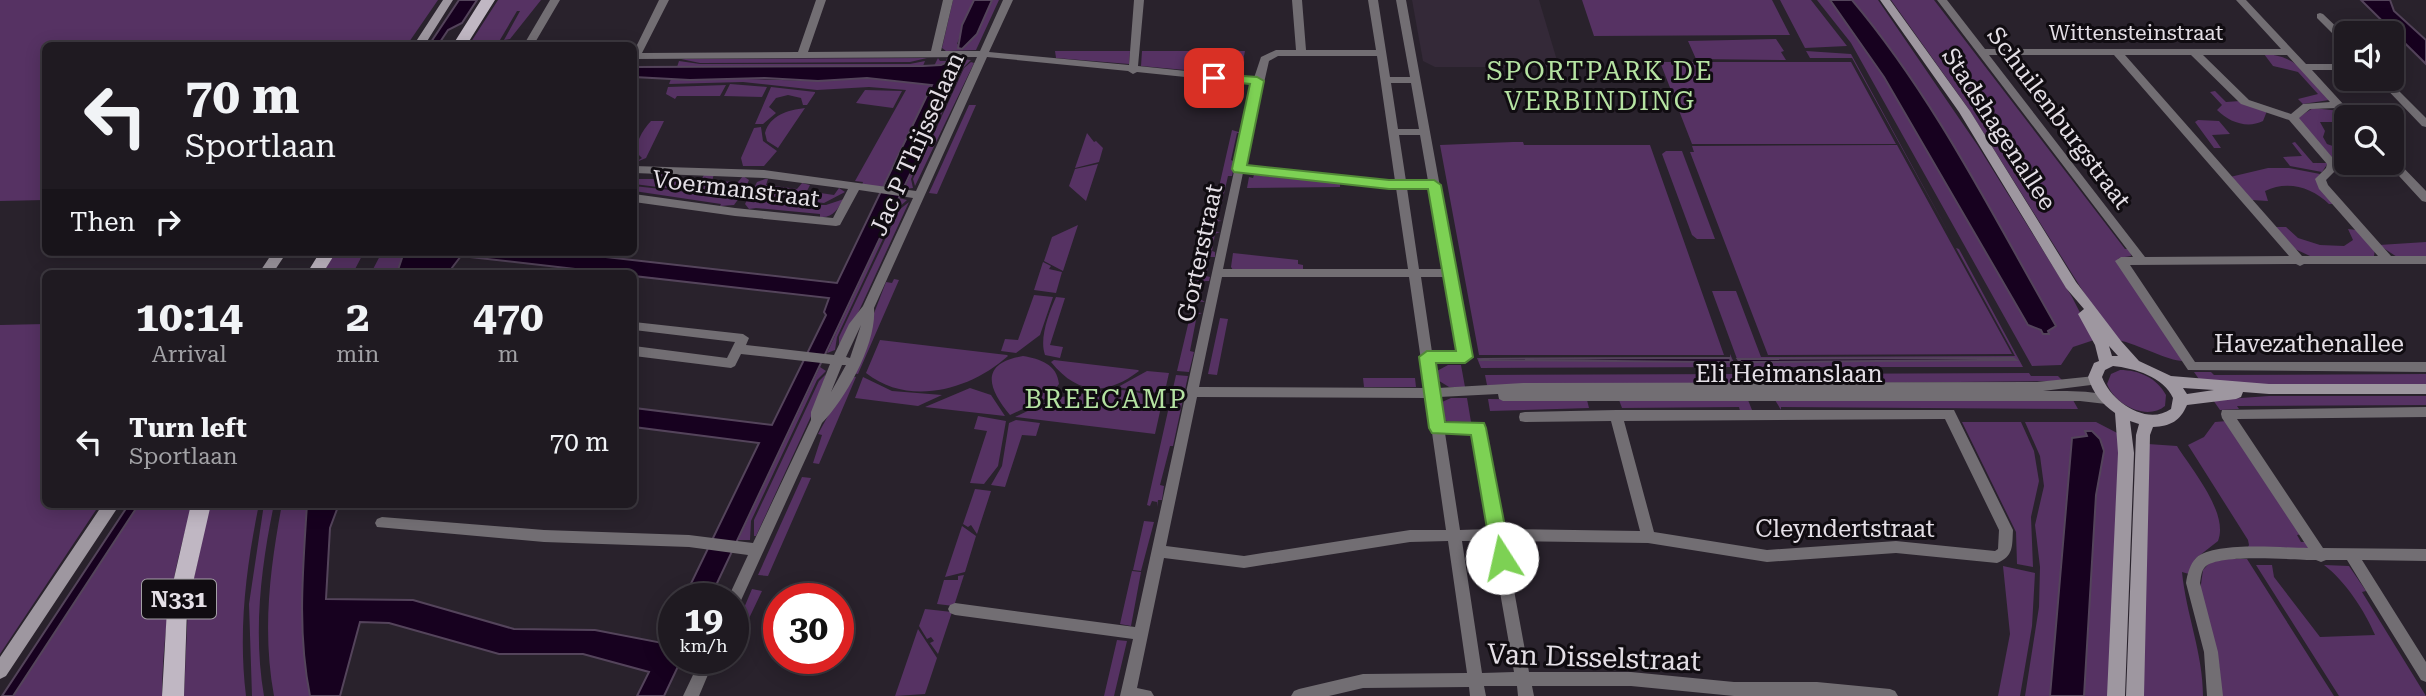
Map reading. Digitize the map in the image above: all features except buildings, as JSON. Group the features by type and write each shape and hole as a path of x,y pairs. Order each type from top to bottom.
{"main road":[{"path":"421,42 448,0"},
{"path":"462,42 488,0"},
{"name":"Stadshagenallee","path":"1885,0 1964,111 2071,285 2082,296 2116,346 2133,362"},
{"name":"Stadshagenallee","path":"2071,285 2074,296 2102,345 2107,363"},
{"path":"2133,362 2168,381 2179,400 2178,409 2172,416 2148,419 2122,410 2106,399 2095,381 2097,370 2107,363 2133,362"},
{"name":"Havezathenallee","path":"2168,381 2269,390 2426,389"},
{"name":"Havezathenallee","path":"2179,400 2269,390"},
{"path":"2116,696 2126,453 2125,419 2122,410"},
{"path":"2135,696 2143,435 2148,419"},
{"path":"0,671 108,508"},
{"name":"N331","path":"173,696 177,609 200,508"}],"street":[{"path":"530,42 555,0"},
{"path":"637,52 664,0"},
{"path":"803,56 821,0"},
{"path":"935,54 948,0"},
{"name":"Jac P Thijsselaan","path":"742,583 817,420 833,403 846,361 867,328 870,313 868,308 1008,0"},
{"path":"1133,71 1139,0"},
{"path":"1297,0 1301,53 1381,53"},
{"path":"1373,0 1478,696"},
{"path":"1401,0 1465,357 1427,357"},
{"name":"Schuilenburgstraat","path":"1942,0 2142,261"},
{"path":"2241,0 2339,105"},
{"path":"2320,16 2334,30"},
{"name":"Wittensteinstraat","path":"1982,52 2289,52"},
{"path":"2117,52 2300,262"},
{"path":"2194,52 2245,102 2293,118 2332,163 2331,169 2320,179 2323,186 2388,260"},
{"name":"Gorterstraat","path":"1192,392 1257,81 1268,55 1301,53"},
{"path":"637,56 983,54 1133,71 1257,81"},
{"path":"2303,67 2334,67"},
{"path":"1385,80 1415,80"},
{"path":"2394,91 2426,124"},
{"path":"2293,118 2307,106 2334,105"},
{"path":"1394,132 1425,132"},
{"name":"Voermanstraat","path":"637,169 757,174 919,195"},
{"path":"1239,169 1402,185 1434,185"},
{"path":"2404,175 2426,198"},
{"name":"Voermanstraat","path":"637,198 836,222 856,187"},
{"path":"2142,261 2426,260"},
{"name":"Havezathenallee","path":"2142,261 2121,261 2192,367 2426,367"},
{"path":"1217,273 1449,273"},
{"path":"637,326 743,338 731,363 637,351"},
{"path":"738,349 846,361"},
{"name":"Eli Heimanslaan","path":"1192,392 1472,393 1524,398 2037,387 2095,381"},
{"path":"1146,696 1128,695 1192,392"},
{"path":"1763,392 1771,415"},
{"name":"Eli Heimanslaan","path":"1763,392 2080,396 2106,399"},
{"path":"2321,556 2227,414 2426,412"},
{"name":"Cleyndertstraat","path":"1159,551 1244,562 1409,536 1497,535 1648,537 1767,556 1896,547 1997,557 2005,552 2006,530 1949,414 1525,417"},
{"path":"1616,415 1648,537"},
{"path":"1438,428 1478,428 1526,696"},
{"path":"382,523 537,536 704,543 758,550"},
{"path":"2215,696 2211,652 2193,583 2197,567 2206,558 2221,553 2426,555"},
{"path":"2351,555 2426,675"},
{"path":"955,609 1141,634"},
{"path":"691,696 701,674"},
{"name":"Van Disselstraat","path":"1299,696 1363,681 1631,679 1734,689 1817,689 1890,696"}],"shaded area":[{"path":"0,0 438,0 409,42 42,42 42,200 0,201"},
{"path":"459,0 477,0 462,23 448,30 440,42 431,42"},
{"path":"498,0 541,0 510,39 504,40 520,11 517,11 499,42 471,42"},
{"path":"953,0 974,0 957,44 964,46 977,34 992,0 999,0 976,50 946,51 942,48"},
{"path":"974,0 992,0 977,34 962,49 958,48 962,25"},
{"path":"1412,0 1539,0 1559,67 1435,67 1423,61"},
{"path":"1582,0 1772,0 1790,35 1594,36"},
{"path":"1780,0 1811,0 1847,46 1805,48"},
{"path":"1817,0 1830,0 1884,77 2028,325 2049,334 1960,161 1910,78 1852,0 1878,0 1978,146 2072,297 2094,340 2073,347 2061,365 2032,366 1851,43"},
{"path":"1830,0 1852,0 1910,76 1961,158 2056,326 2048,331 2049,334 2043,334 2041,330 2028,325 1884,77"},
{"path":"1891,0 1934,0 2125,249 2130,249 2131,256 2119,258 2117,261 2183,361 2118,340 2086,296 1968,108"},
{"path":"2361,0 2390,0 2394,11 2426,40 2426,64 2404,42 2404,21 2382,21"},
{"path":"1776,39 1786,60 1696,59 1688,41"},
{"path":"1055,51 1130,51 1129,64 1056,58"},
{"path":"1142,51 1245,51 1240,75 1141,66"},
{"path":"1806,51 1851,54 1951,237 1852,58 1810,58"},
{"path":"2264,54 2286,58 2294,63 2329,100 2303,104 2298,99 2318,94 2298,72 2273,66"},
{"path":"927,58 910,62 700,63 681,59"},
{"path":"938,58 940,61 946,61 947,58 971,60 963,68 911,179 913,188 904,189 955,79 951,63 934,66"},
{"path":"679,61 700,64 910,64 925,61 923,66 677,67"},
{"path":"956,61 955,79 717,583 691,583 759,443 637,427 637,408 772,425 826,315 824,312 829,298 637,276 637,270 584,270 461,256 597,256 837,283 932,85 867,78 818,81 637,77 637,67 923,66"},
{"path":"971,62 974,63 915,186 913,179 964,68"},
{"path":"1660,62 1851,62 1896,144 1692,144"},
{"path":"867,78 933,85 884,187 862,185 863,182 855,181 906,90 869,87 817,90 743,82 669,84 671,79 818,81"},
{"path":"730,84 767,87 762,97 724,96"},
{"path":"726,85 720,96 677,96 675,99 666,94 668,87"},
{"path":"771,87 815,93 807,105 803,105 801,98 788,95 776,98 769,107 776,113 763,124 755,124"},
{"path":"865,90 902,91 893,108 856,103"},
{"path":"2215,91 2226,102 2240,101 2267,111 2263,121 2245,124 2227,118 2217,110 2222,105 2210,92"},
{"path":"969,105 976,105 937,194 929,193"},
{"path":"805,108 778,148 767,141 767,127 775,118 786,112"},
{"path":"2313,108 2334,110 2334,122 2320,122 2327,144 2334,146 2334,161 2299,122 2299,117"},
{"path":"651,121 664,121 646,158 637,162 642,158 637,153 637,145"},
{"path":"2219,121 2230,134 2212,135 2221,148 2214,148 2195,122"},
{"path":"761,127 763,141 777,151 764,166 743,166 741,158 754,128"},
{"path":"1232,130 1242,133 1237,133 1231,160 1235,162 1232,176 1228,176 1218,220 1222,221 1211,222"},
{"path":"1087,133 1103,148 1099,162 1075,168"},
{"path":"1523,142 1524,145 1650,145 1724,355 1479,355 1440,145"},
{"path":"2295,142 2313,163 2328,163 2322,172 2290,166 2283,157 2302,156 2292,143"},
{"path":"1897,145 2012,354 1768,355 1690,152 1694,152 1692,146"},
{"path":"1666,151 1682,151 1715,239 1697,239 1692,235 1662,154"},
{"path":"1098,164 1086,201 1069,186 1075,169"},
{"path":"2268,168 2289,168 2320,174 2317,178 2334,204 2329,204 2315,193 2290,186 2265,191 2268,201 2252,200 2230,177"},
{"path":"661,173 671,173 669,179 701,180 704,175 714,174 712,181 738,182 743,176 749,180 745,189 739,192 689,191 637,184 637,179 658,179"},
{"path":"1254,175 1340,183 1340,187 1247,188 1249,177 1253,178"},
{"path":"2352,175 2400,176 2365,177"},
{"path":"768,179 766,185 797,189 802,183 810,185 807,191 834,195 839,188 845,192 824,203 751,194 757,182"},
{"path":"637,186 742,194 734,205 720,206 721,204 637,191"},
{"path":"749,196 813,205 826,205 844,199 832,214 820,217 820,214 749,209 745,204"},
{"path":"899,198 907,200 897,209 837,337 835,350 827,353"},
{"path":"909,202 852,326 839,345 839,337 899,210"},
{"path":"1078,225 1063,271 1044,261 1052,237"},
{"path":"2275,227 2286,227 2298,238 2320,245 2344,246 2353,240 2348,229 2357,230 2375,249 2374,256 2310,256 2295,249"},
{"path":"1209,231 1220,232 1215,234 1212,251 1215,252 1215,257 1210,257 1206,276 1210,277 1209,281 1205,281 1200,299 1205,302 1193,301"},
{"path":"2426,242 2426,257 2397,257 2379,245"},
{"path":"1956,248 1959,249 2023,367 1740,367 1712,291 1736,291 1761,357 2015,356"},
{"path":"1233,253 1298,260 1298,264 1303,265 1303,270 1233,270"},
{"path":"333,256 362,256 355,270 325,270"},
{"path":"380,256 403,256 398,270 373,270"},
{"path":"403,256 461,256 450,270 398,270"},
{"path":"1043,262 1051,266 1049,269 1062,272 1056,293 1034,290"},
{"path":"894,279 899,280 858,374 851,373 886,282 892,283"},
{"path":"1034,295 1053,297 1040,335 1016,353 1001,351 1005,339 1018,340"},
{"path":"1056,297 1065,298 1050,345 1063,347 1060,358 1045,355 1043,348 1050,310"},
{"path":"1191,312 1202,313 1197,315 1190,351 1194,352 1189,372 1177,371"},
{"path":"1220,318 1228,319 1217,375 1208,374"},
{"path":"42,324 42,508 97,508 0,654 0,325"},
{"path":"880,340 1008,356 976,378 939,390 920,392 883,383 866,373"},
{"path":"1730,354 1736,367 1481,368 1477,358 1730,357"},
{"path":"1023,356 1051,367 1059,384 1049,397 1010,415 997,396 992,378 999,365 1009,359"},
{"path":"1730,358 1731,362 1479,360 1483,359"},
{"path":"1738,359 2016,360 1741,362"},
{"path":"1054,360 1139,371 1115,385 1092,388 1071,381 1051,362"},
{"path":"1448,365 1461,365 1465,387 1449,387 1436,379 1435,372"},
{"path":"820,367 826,371 817,380 751,521 750,540 738,540"},
{"path":"2120,370 2141,373 2152,380 2166,395 2165,406 2149,412 2124,404 2111,392 2107,384 2111,374"},
{"path":"1147,371 1169,373 1165,391 1151,393 1118,387"},
{"path":"2194,372 2211,372 2214,375 2426,374 2426,384 2249,385 2201,382"},
{"path":"2029,373 2031,376 2058,376 2063,381 1764,384 1762,377 1766,374"},
{"path":"826,374 818,401 754,536 754,520 819,381"},
{"path":"1739,374 1743,384 1487,385 1485,375"},
{"path":"1176,375 1188,376 1173,446 1170,446 1160,485 1164,486 1162,500 1158,500 1157,507 1157,502 1152,501 1150,506 1147,505"},
{"path":"850,376 856,377 819,464 813,463 822,435 818,434"},
{"path":"863,377 892,391 942,395 918,406 855,398"},
{"path":"1363,378 1415,378 1416,387 1364,387"},
{"path":"970,388 991,395 1005,416 925,407"},
{"path":"1106,390 1136,392 1156,402 1161,407 1155,434 1015,417 1055,398"},
{"path":"2269,396 2426,396 2426,405 2237,406 2239,409 2220,410 2213,400"},
{"path":"1451,398 1467,398 1471,422 1442,419 1442,402"},
{"path":"1488,399 1587,400 1589,408 1490,411"},
{"path":"1619,400 1748,400 1752,410 1740,411 1739,407 1622,408"},
{"path":"1775,400 2073,400 2078,409 1781,407 1781,410"},
{"path":"978,416 1006,421 998,466 984,484 970,483 987,431 974,429"},
{"path":"1016,420 1040,423 1036,436 1022,435 1005,487 991,485 1002,466 1009,423"},
{"path":"2227,421 2303,534 2297,535 2301,542 2308,542 2310,548 2247,549 2248,540 2188,445 2204,437 2215,422"},
{"path":"1962,422 2021,422 2034,451 2039,481 2031,517 2033,567 2017,564 2016,532"},
{"path":"2025,422 2096,422 2121,435 2112,696 2084,696 2096,495 2104,451 2094,436 2086,431 2088,436 2072,438 2050,696 2025,696 2039,607 2040,567 2035,525 2044,486 2040,456"},
{"path":"2085,431 2092,431 2100,439 2104,451 2096,495 2084,696 2050,696 2072,438 2087,436"},
{"path":"2148,444 2177,446 2207,492 2218,518 2218,541 2195,559 2189,574 2182,572 2200,664 2203,696 2141,696"},
{"path":"802,477 811,478 768,576 758,575"},
{"path":"975,489 991,491 977,534 971,525 968,527 963,524"},
{"path":"126,508 136,508 13,696 2,696"},
{"path":"136,508 192,508 170,599 164,646 162,696 13,696"},
{"path":"209,508 258,508 250,552 243,624 246,696 184,696 188,605"},
{"path":"263,508 273,508 260,600 259,648 264,696 252,696 249,604"},
{"path":"281,508 307,508 302,624 310,696 274,696 268,624 274,552"},
{"path":"307,508 338,508 330,528 326,599 413,600 514,629 595,630 658,642 658,674 674,674 664,696 637,696 649,672 583,654 499,654 389,623 360,622 340,696 310,696 302,624"},
{"path":"1144,521 1154,522 1141,571 1133,570"},
{"path":"962,526 976,536 965,572 945,577"},
{"path":"2213,559 2247,559 2334,696 2222,696 2219,665 2200,591 2203,570"},
{"path":"2256,565 2272,565 2274,577 2320,637 2375,635 2354,597 2324,565 2349,566 2426,696 2339,696"},
{"path":"2003,566 2035,573 2032,626 2020,696 1998,696 2010,634"},
{"path":"1132,571 1141,572 1131,626 1120,624"},
{"path":"964,575 954,606 937,604 944,580 958,580 958,576"},
{"path":"752,589 762,591 749,618 749,596"},
{"path":"925,609 952,612 938,654 930,643 934,641 931,637 927,639 919,626"},
{"path":"918,629 937,658 925,694 895,696"},
{"path":"1117,640 1127,641 1114,696 1104,696"}],"district":[{"name":"SPORTPARK DE VERBINDING","path":"1600,86"},
{"name":"BREECAMP","path":"1106,399"}],"route":[{"path":"1214,78 1257,81 1239,169 1389,184 1434,185 1465,357 1427,357 1438,428 1478,428 1502,558"}]}
